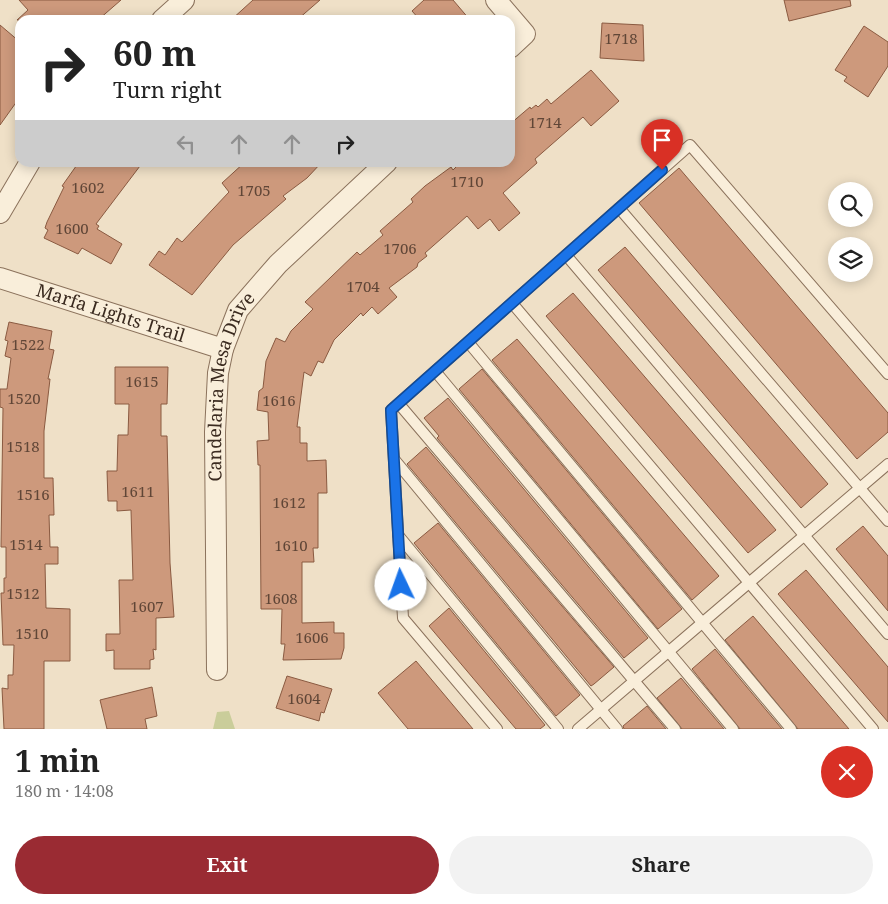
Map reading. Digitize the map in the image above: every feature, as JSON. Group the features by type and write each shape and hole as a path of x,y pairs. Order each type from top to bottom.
{"street":[{"path":"168,15 184,0"},
{"path":"496,0 509,15"},
{"path":"515,22 525,34 515,43"},
{"path":"0,214 27,167"},
{"name":"Candelaria Mesa Drive","path":"217,670 215,432 218,373 223,349 238,310 278,264 382,167"},
{"name":"Marfa Lights Trail","path":"0,278 223,349"}],"lane":[{"path":"497,729 403,618 391,410 690,146 888,374"},
{"path":"619,208 888,521"},
{"path":"566,255 888,634"},
{"path":"512,303 873,729"},
{"path":"468,342 791,729"},
{"path":"435,371 733,729"},
{"path":"398,404 675,729"},
{"path":"394,459 617,729"},
{"path":"578,729 888,464"},
{"path":"398,535 558,729"}],"green space":[{"path":"229,711 235,729 213,729 217,712"}],"building":[{"path":"19,0 121,0 104,15 22,15 28,10"},
{"path":"253,0 320,0 303,15 236,15"},
{"path":"424,0 453,0 466,15 416,15 412,11"},
{"path":"784,0 850,0 851,6 789,21"},
{"path":"602,23 643,25 644,61 600,58"},
{"path":"0,25 15,38 15,104 0,125"},
{"path":"864,26 888,42 888,66 868,97 844,81 847,77 835,70"},
{"path":"591,70 619,101 591,126 583,117 535,159 537,163 503,193 520,213 499,231 490,219 478,229 467,216 425,253 427,256 418,263 417,267 389,288 397,297 378,314 372,307 363,316 361,313 334,340 323,363 318,361 311,376 304,372 297,427 300,427 300,443 307,443 307,461 326,460 327,493 318,493 318,548 313,548 314,562 302,562 302,623 334,622 334,633 344,633 344,648 341,659 283,660 285,644 281,644 282,609 261,609 260,465 258,465 257,441 269,440 268,412 257,410 259,391 263,388 266,361 276,338 285,342 291,331 313,309 305,302 357,252 360,255 383,235 380,231 413,202 411,199 451,167 453,170 456,167 515,167 515,120 530,107 531,109 536,105 538,107 547,99 551,104"},
{"path":"75,167 139,167 96,224 99,226 97,229 122,244 111,264 82,248 78,254 44,238 48,230 45,228 47,222 64,187 62,186"},
{"path":"240,167 317,167 307,178 283,196 286,199 233,245 192,295 149,265 159,251 165,255 177,238 182,242 229,192 222,183"},
{"path":"679,168 888,413 888,432 857,459 639,203"},
{"path":"625,247 828,484 801,508 598,270"},
{"path":"573,293 776,530 748,553 546,316"},
{"path":"9,322 52,331 49,349 54,350 48,379 50,379 44,431 44,478 53,478 54,515 49,515 50,547 58,547 58,564 45,564 46,608 70,609 70,661 44,661 44,729 4,729 2,688 8,689 8,675 13,675 14,645 3,645 1,593 4,593 4,578 6,578 6,547 1,547 3,408 0,407 0,389 7,389 11,358 5,356 8,341 5,340"},
{"path":"517,339 719,576 692,600 492,360"},
{"path":"115,367 168,367 167,404 161,404 161,436 167,436 170,563 174,617 156,618 156,650 153,649 154,659 150,660 150,669 114,669 114,650 106,651 106,634 120,634 119,580 133,580 131,510 117,511 117,501 108,501 107,471 117,471 118,435 128,435 129,404 115,404"},
{"path":"482,369 682,609 658,629 459,389"},
{"path":"448,398 648,638 624,658 437,438 439,436 424,418"},
{"path":"426,447 614,667 594,684 591,686 407,464"},
{"path":"438,523 580,695 556,716 414,543"},
{"path":"863,526 888,556 888,611 836,549"},
{"path":"806,570 888,667 888,722 778,594"},
{"path":"449,608 545,725 540,729 516,729 429,626"},
{"path":"753,616 849,729 798,729 725,640"},
{"path":"715,649 782,729 740,729 692,669"},
{"path":"416,661 473,729 408,729 378,693"},
{"path":"287,676 332,689 324,713 321,712 319,721 276,708"},
{"path":"681,678 724,729 682,729 657,698"},
{"path":"152,687 157,716 145,719 147,729 107,729 100,700"},
{"path":"647,706 666,729 624,729 623,726"}],"route":[{"path":"401,585 391,410 662,170"}]}
